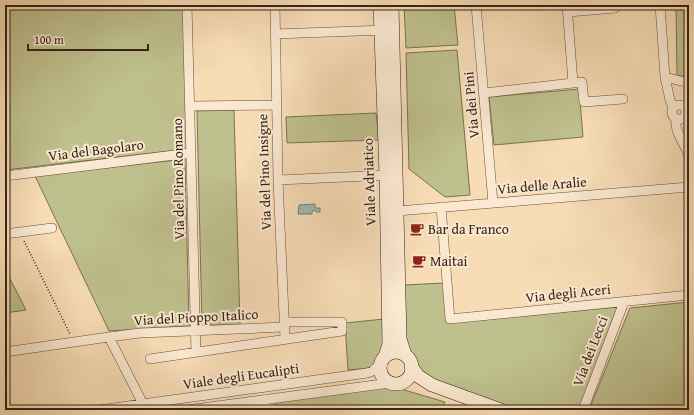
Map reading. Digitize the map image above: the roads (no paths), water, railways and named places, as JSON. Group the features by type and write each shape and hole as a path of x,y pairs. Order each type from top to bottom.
{"street":[{"name":"Via del Pino Romano","path":"188,5 196,352"},
{"name":"Via del Pino Insigne","path":"275,5 278,180 285,338"},
{"name":"Viale Adriatico","path":"380,5 380,31 390,175 397,211 400,339 408,360 418,376 432,385 501,410"},
{"name":"Viale Adriatico","path":"384,359 388,351 389,344 393,30 392,5"},
{"name":"Via dei Pini","path":"476,5 493,203"},
{"path":"660,5 665,77 673,107 671,113 676,119 679,120 683,118 687,110 680,105 673,107"},
{"path":"574,83 567,8 615,8"},
{"path":"275,34 393,30"},
{"path":"665,77 689,83"},
{"path":"484,93 582,82 584,102 623,100"},
{"path":"190,106 277,105"},
{"path":"676,119 675,124 677,132 687,149 689,157"},
{"name":"Via del Bagolaro","path":"5,176 191,153"},
{"path":"278,180 390,175"},
{"name":"Via delle Aralie","path":"397,211 689,187"},
{"name":"Via degli Aceri","path":"441,207 450,319 689,294"},
{"path":"5,234 52,228"},
{"name":"Via dei Lecci","path":"583,410 624,302"},
{"path":"304,322 306,336"},
{"name":"Via del Pioppo Italico","path":"5,352 140,333 195,331 304,322 342,322 342,331 285,338 150,360"},
{"path":"109,337 143,404"},
{"path":"396,383 408,378 411,374 408,360 395,353 384,359 380,371 382,376 396,383 419,387 475,410"},
{"name":"Viale degli Eucalipti","path":"99,410 367,373 373,371 384,359"},
{"name":"Viale degli Eucalipti","path":"187,410 396,383"},
{"path":"268,399 270,410"}],"water":[{"path":"315,204 315,208 320,208 320,212 316,212 314,210 312,214 298,214 299,205"}],"place":[{"name":"Bar da Franco","path":"417,229"},
{"name":"Maitai","path":"419,261"}]}
